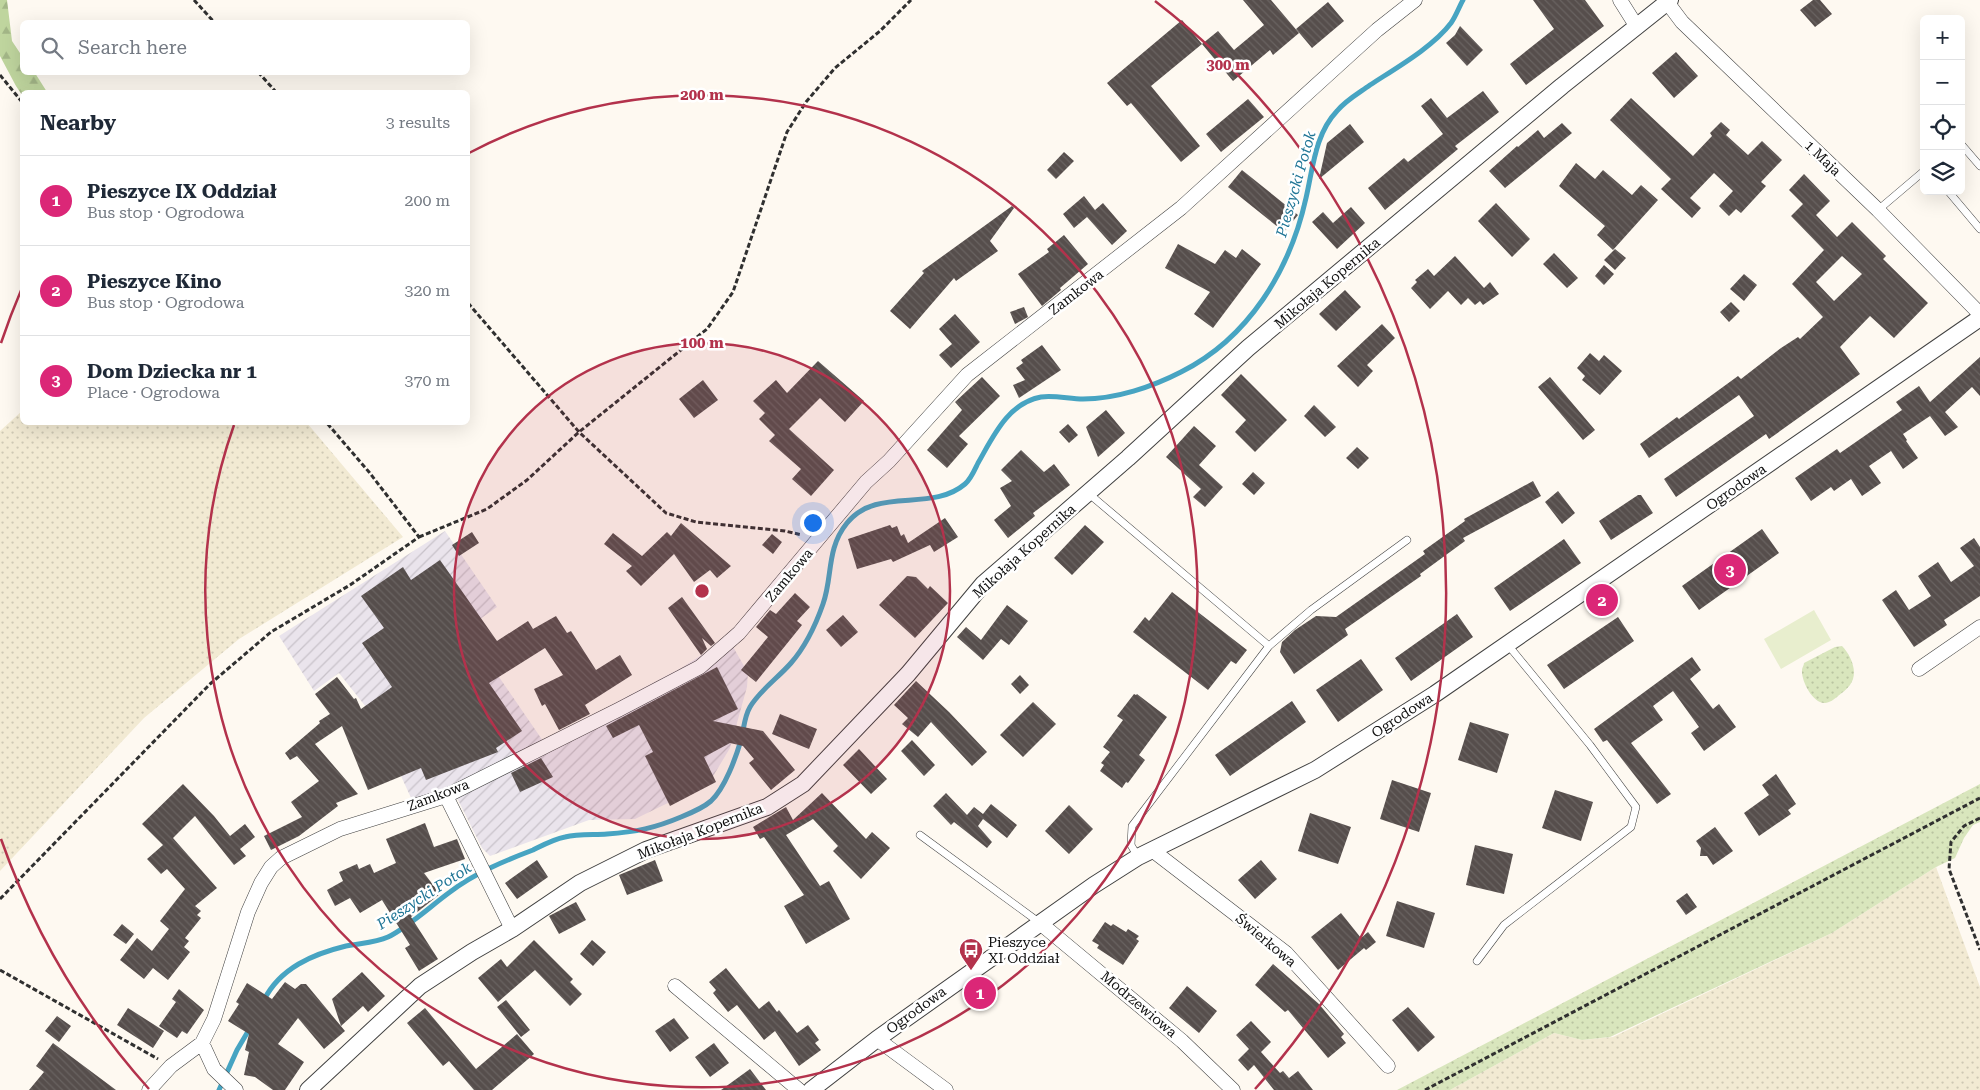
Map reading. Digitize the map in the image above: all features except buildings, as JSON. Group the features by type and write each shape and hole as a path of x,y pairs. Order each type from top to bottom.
{"street":[{"name":"Zamkowa","path":"202,1042 214,1019 248,912 261,883 271,867 281,858 340,829 446,796 700,667 739,633 866,482 889,461 968,375 1181,208 1377,30 1415,0"},
{"path":"1620,0 1637,27"},
{"name":"Mikołaja Kopernika","path":"308,1090 420,986 580,883 646,850 767,807 803,784 908,674 983,584 1088,493 1248,348 1562,86 1668,1"},
{"name":"1 Maja","path":"1668,1 1682,22 1878,210 1980,314"},
{"name":"Ogrodowa","path":"812,1090 877,1039 1040,923 1145,853 1316,770 1508,645 1980,318"},
{"path":"1919,669 1980,627"},
{"path":"446,796 512,928"},
{"name":"Świerkowa","path":"1145,853 1286,953 1388,1066"},
{"name":"Modrzewiowa","path":"1040,923 1182,1041 1233,1090"},
{"path":"675,986 799,1090"},
{"path":"877,1039 946,1090"},
{"path":"149,1090 170,1066 202,1042 214,1069 234,1088"}],"lane":[{"path":"1965,149 1980,166"},
{"path":"1878,210 1920,174"},
{"path":"1951,195 1980,229"},
{"path":"1088,493 1269,646"},
{"path":"1145,853 1131,845 1132,826 1269,646 1311,610 1407,540"},
{"path":"1477,961 1504,925 1631,827 1636,807 1590,745 1508,645"},
{"path":"920,835 1040,923"}],"path":[{"path":"194,0 212,20"},
{"path":"0,900 210,684 271,632 350,584 420,537 487,510 527,480 579,432 707,329 732,292 787,132 806,102 835,68 880,31 911,0"},
{"path":"0,75 20,100"},
{"path":"261,75 274,90"},
{"path":"470,305 579,432 666,513 696,522 799,533 815,544"},
{"path":"329,425 369,472 420,537"},
{"path":"1425,1090 1980,798"},
{"path":"1980,818 1964,826 1951,842 1949,868 1980,950"},
{"path":"0,970 170,1066"}],"shaded area":[{"path":"20,413 20,425 309,425 403,537 239,639 144,718 0,871 0,431"},
{"path":"445,531 497,607 466,629 543,741 683,667 728,638 748,673 747,687 730,748 709,783 635,819 589,820 490,856 482,848 451,786 412,800 390,752 366,707 339,673 314,691 279,636"},
{"path":"1936,867 1980,987 1980,1090 1450,1090 1554,1033 1582,1040 1613,1037 1832,933"}],"green space":[{"path":"0,0 7,0 12,41 20,53 20,75 36,75 46,90 20,90 20,92 0,56"},
{"path":"1814,610 1831,640 1781,669 1764,639"},
{"path":"1842,646 1853,664 1853,680 1834,700 1827,703 1816,700 1803,680 1802,669 1804,663 1835,647"},
{"path":"1980,784 1980,822 1973,825 1964,838 1955,858 1936,867 1832,933 1610,1037 1582,1040 1554,1033 1450,1090 1397,1090"}],"waterway":[{"name":"Pieszycki Potok","path":"264,1000 279,979 299,964 334,949 378,941 388,937 460,885 501,863 561,838 575,835 627,832 654,827 693,812 711,801 721,788 733,763 741,740 746,715 750,707 759,695 796,657 813,627 826,594 836,543 847,523 859,512 873,505 936,497 951,492 965,484 1003,422 1019,406 1029,400 1041,397 1078,399 1108,397 1134,391 1158,383 1181,372 1205,358 1227,341 1263,299 1289,251 1299,225 1319,141 1330,120 1348,100 1414,57 1443,32 1451,23 1463,0"},
{"name":"Pieszycki Potok","path":"219,1090 237,1050 250,1028"}],"place":[{"name":"Dom Dziecka nr 1","path":"1730,570"},
{"name":"Pieszyce Kino","path":"1602,600"},
{"name":"Pieszyce XI Oddział","path":"971,971"},
{"name":"Pieszyce IX Oddział","path":"980,993"}]}
